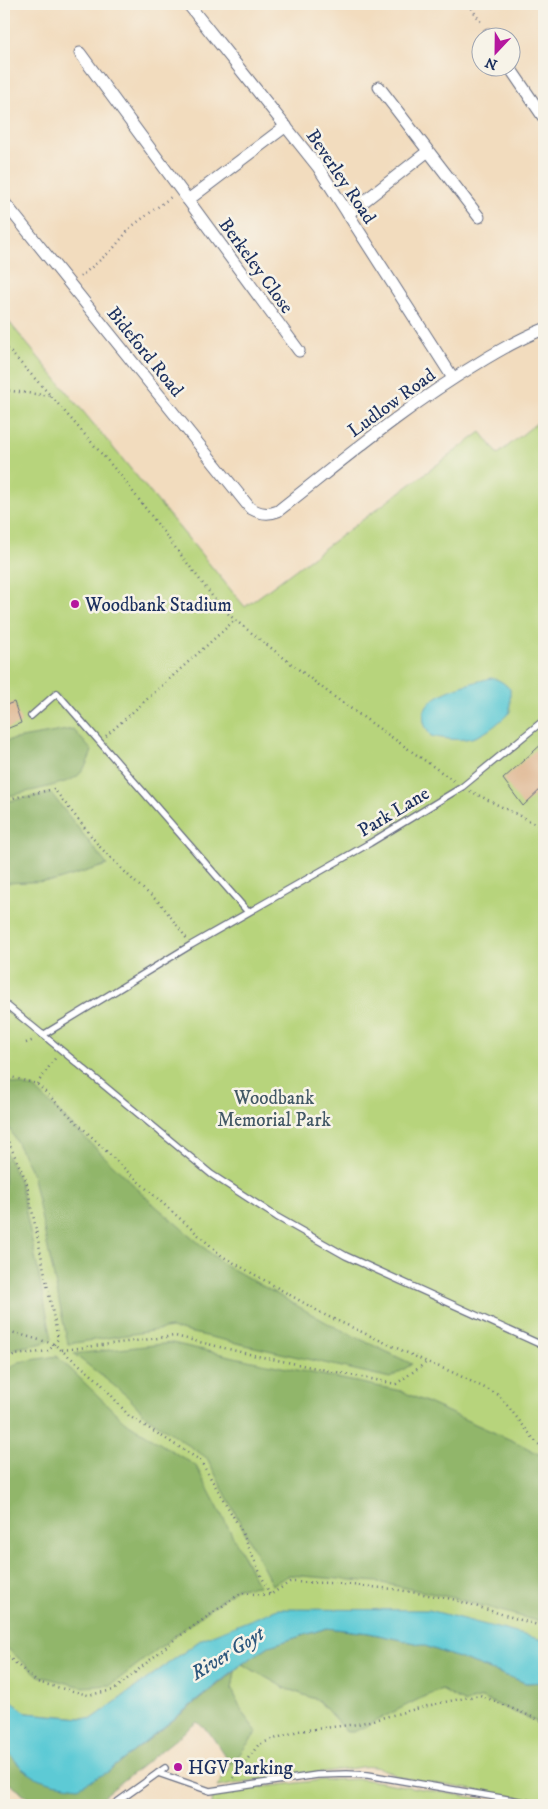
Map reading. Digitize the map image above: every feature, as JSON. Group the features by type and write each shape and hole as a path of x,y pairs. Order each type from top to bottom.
{"street":[{"name":"Beverley Road","path":"190,4 318,167 453,378"},
{"name":"Berkeley Close","path":"80,52 299,351"},
{"path":"517,78 544,118"},
{"path":"379,88 479,217"},
{"path":"188,200 286,126"},
{"path":"348,214 427,152"},
{"name":"Bideford Road","path":"4,202 250,508 266,514"},
{"name":"Ludlow Road","path":"266,514 278,511 368,440 453,378 544,329"}],"lane":[{"path":"31,716 57,693 248,912"},
{"name":"Park Lane","path":"43,1035 190,945 370,843 462,786 544,720"},
{"path":"4,1003 211,1174 277,1217 346,1256 544,1346"},
{"path":"114,1805 165,1768"},
{"path":"158,1772 210,1790 317,1775 368,1774 542,1805"}],"path":[{"path":"469,4 484,28"},
{"path":"71,285 112,250 131,227 180,190"},
{"path":"4,345 121,476 219,605 235,620 333,696 462,786 544,828"},
{"path":"4,390 51,396"},
{"path":"99,742 235,620"},
{"path":"4,800 54,789 99,846 135,882 161,904 190,945"},
{"path":"38,1084 61,1049"},
{"path":"4,1075 38,1084 131,1175 222,1256 325,1315 499,1395 537,1443 544,1448"},
{"path":"4,1133 26,1180 58,1339 49,1351 15,1355 4,1362"},
{"path":"4,1330 54,1344 99,1381 129,1416 200,1460 240,1528 270,1595"},
{"path":"62,1350 175,1336 257,1356 396,1384 427,1362"},
{"path":"4,1653 37,1682 88,1695 114,1690 174,1640 241,1593 270,1595 290,1582 331,1583 393,1589 452,1599 544,1626"},
{"path":"215,1805 259,1744 298,1731 358,1724 435,1704 480,1695 544,1722"}],"green space":[{"name":"Woodbank Memorial Park","path":"4,316 245,607 481,432 498,454 544,419 544,1641 539,1639 202,1639 92,1719 27,1713 4,1696"},
{"path":"73,729 92,751 79,775 62,783 4,797 4,741"},
{"path":"51,793 107,865 55,881 4,883 4,802"},
{"path":"4,1081 34,1088 151,1202 222,1263 331,1325 412,1364 390,1378 171,1328 68,1344 32,1173 4,1117"},
{"path":"4,1149 20,1183 52,1339 4,1353"},
{"path":"172,1343 401,1391 520,1444 544,1457 544,1623 454,1598 377,1582 289,1575 272,1585 207,1458 146,1416 127,1396 74,1354"},
{"path":"57,1356 124,1421 196,1466 259,1586 237,1588 111,1685 83,1687 39,1676 4,1647 4,1372 19,1362"},
{"path":"327,1628 369,1633 420,1644 526,1683 544,1682 544,1725 482,1698 465,1703 442,1690 423,1697 354,1732 347,1732 318,1700 285,1688 242,1664 269,1646"},
{"path":"242,1664 285,1688 318,1700 347,1732 442,1690 465,1703 482,1698 537,1721 544,1725 544,1802 398,1777 383,1769 366,1766 217,1787 235,1759 257,1732 243,1714 232,1689 235,1671"},
{"path":"235,1671 232,1689 243,1714 257,1732 231,1765 209,1732 197,1722 94,1804 63,1805 28,1797 4,1780 4,1748 23,1769 108,1772"},
{"path":"362,1779 519,1805 212,1805 213,1793 322,1780"}],"water":[{"path":"491,678 496,679 510,689 510,712 483,734 474,737 455,739 431,736 424,723 424,711 430,702 453,689"},
{"name":"River Goyt","path":"278,1609 429,1610 539,1639 544,1641 544,1682 526,1683 420,1644 369,1633 327,1628 269,1646 242,1664 108,1772 78,1787 53,1783 35,1777 23,1769 4,1748 4,1696 27,1713 92,1719 202,1639"}],"building":[{"path":"14,702 21,723 4,730 4,706"},
{"path":"544,742 544,786 523,806 503,779"}],"place":[{"name":"Woodbank Stadium","path":"75,604"},
{"name":"HGV Parking","path":"178,1767"}]}
